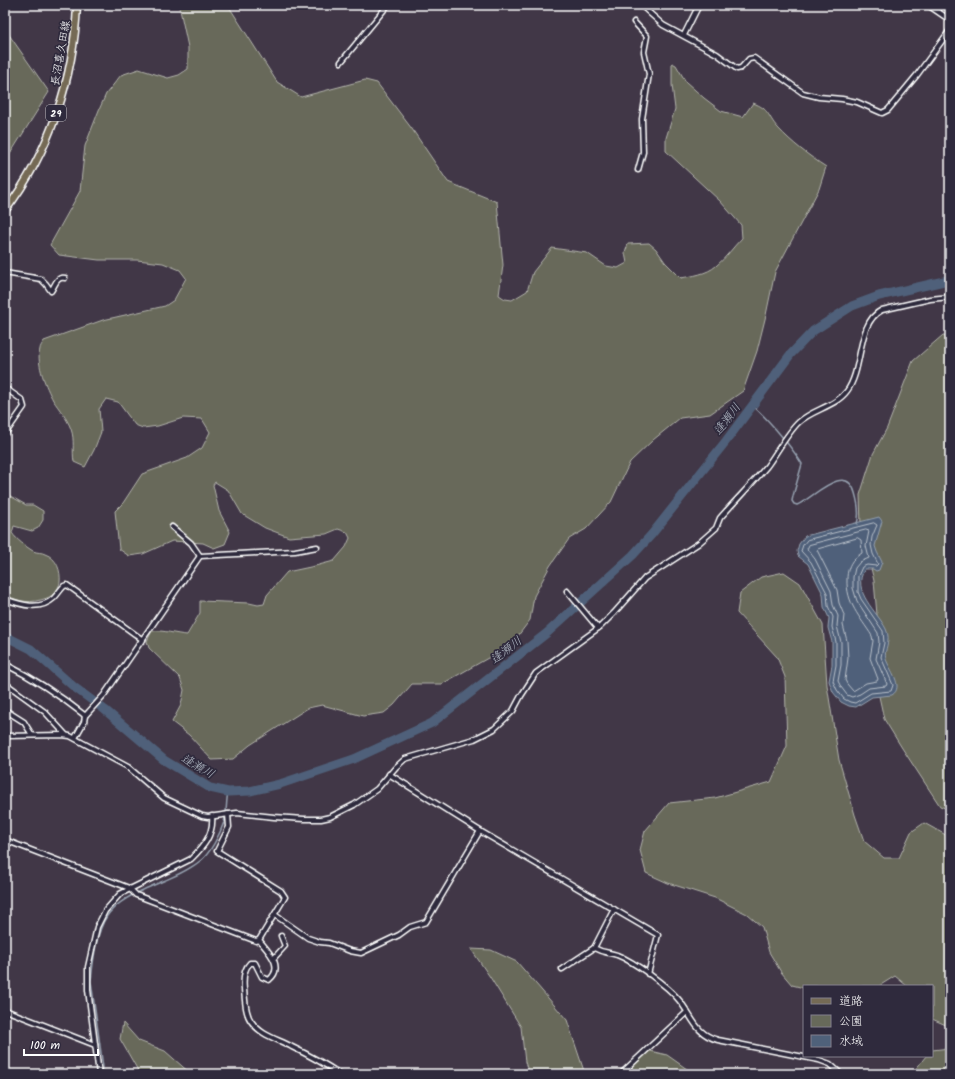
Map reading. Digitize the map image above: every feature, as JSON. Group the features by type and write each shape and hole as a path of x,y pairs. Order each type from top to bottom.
{"main road":[{"name":"長沼喜久田線","path":"5,211 28,175 43,147 61,100 72,55 76,5"}],"street":[{"path":"341,62 388,5"},
{"path":"684,36 699,5"},
{"path":"928,5 950,20"},
{"path":"644,8 663,25 717,54 736,69 741,68 749,58 754,58 803,93 815,97 842,99 857,102 882,113 888,110 917,75 950,30"},
{"path":"634,22 647,38 644,52 648,74 642,119 642,152 638,170"},
{"path":"5,273 41,279 51,291 58,278 65,278"},
{"path":"5,736 66,735 75,738 128,767 164,798 202,816 219,816 237,813 315,819 330,817 367,797 377,789 389,774 405,759 474,738 494,729 513,711 536,673 598,628 614,613 645,578 699,543 716,528 720,518 766,466 798,422 839,400 847,391 852,382 857,369 862,339 866,328 877,313 882,310 930,299 950,297"},
{"path":"5,388 22,400 24,407 5,434"},
{"path":"172,527 191,543 200,556"},
{"path":"75,738 84,722 86,715 100,699 143,640 200,556 295,551 317,547"},
{"path":"5,599 24,606 41,605 48,603 64,586 67,586 143,640"},
{"path":"567,591 598,628"},
{"path":"5,664 47,687 86,715"},
{"path":"5,683 45,712 66,735"},
{"path":"5,710 24,722 32,735"},
{"path":"389,774 480,831 658,935 648,974"},
{"path":"227,814 229,827 217,851 284,894 285,899 259,940"},
{"path":"99,1074 88,990 88,967 97,927 105,911 120,894 191,859 202,847 210,834 212,828 212,816"},
{"path":"275,916 308,938 361,953 400,935 414,925 426,922 480,831"},
{"path":"5,840 130,890 136,895 251,939 259,940 274,958 276,968 272,978 269,980 262,977 254,962 247,966 244,974 244,985 246,1008 250,1019 260,1031 301,1051 340,1074"},
{"path":"562,969 594,948 614,909"},
{"path":"274,958 285,946 281,936"},
{"path":"594,948 601,952 617,955 630,961 675,994 700,1031 708,1037 803,1056"},
{"path":"5,1010 95,1045"},
{"path":"624,1071 687,1012"},
{"path":"807,1057 830,1064 841,1074"}],"green space":[{"path":"179,5 228,5 277,82 301,97 365,80 377,83 412,129 448,182 497,202 503,265 499,295 505,299 512,300 527,291 533,272 552,248 587,253 606,266 618,268 627,263 625,253 628,244 649,243 681,278 712,269 723,260 742,238 741,225 720,201 666,151 666,138 675,109 672,85 672,63 676,65 686,82 721,111 743,117 753,103 759,105 768,113 774,124 789,139 826,167 819,189 775,272 757,351 743,391 710,414 680,418 653,440 630,462 611,502 586,529 569,539 550,566 534,596 530,620 511,645 442,684 412,684 394,705 384,713 363,716 322,705 308,708 250,745 233,759 212,760 189,735 172,722 181,705 184,690 180,678 149,648 147,641 152,631 187,635 200,613 200,601 249,603 258,605 264,604 267,595 287,572 334,561 346,547 350,538 347,532 338,529 326,534 289,537 265,528 242,514 228,490 215,482 213,485 219,511 230,532 225,544 214,548 203,543 172,541 143,554 129,556 119,549 115,511 123,503 142,474 187,458 202,448 210,432 202,419 183,418 158,426 143,428 135,425 118,402 106,399 99,409 101,432 85,467 74,462 73,437 71,429 65,417 50,395 42,375 39,361 40,348 44,341 103,320 165,306 174,300 186,278 180,270 163,263 137,260 99,260 59,255 50,245 80,191 85,146 106,94 121,75 139,69 168,78 179,75 188,69 188,47"},
{"path":"5,29 49,92 5,162"},
{"path":"943,335 950,336 950,810 940,806 884,719 875,678 878,626 874,581 861,525 860,495 873,454 887,428 913,361"},
{"path":"5,493 26,505 33,505 43,511 43,520 38,528 32,531 14,526 12,533 21,543 33,551 44,553 49,556 57,565 60,574 60,582 55,592 47,598 30,602 5,595"},
{"path":"784,572 800,583 823,625 827,685 839,760 864,841 884,858 899,858 911,832 924,823 950,839 950,1025 946,1025 933,1019 933,985 906,985 895,976 881,985 803,985 803,988 792,985 781,972 769,952 762,927 747,914 715,898 668,883 646,873 640,850 645,831 669,803 715,798 771,782 787,746 785,677 777,657 737,613 740,593 761,577"},
{"path":"471,949 491,950 517,962 567,1020 585,1074 529,1074 525,1062 521,1027"},
{"path":"123,1023 139,1041 165,1051 191,1074 140,1074 120,1039"},
{"path":"950,1048 950,1074 912,1074 925,1057 933,1057 933,1050"},
{"path":"650,1051 667,1055 694,1074 618,1074 619,1071"}],"water":[{"path":"879,517 882,521 875,546 882,562 879,570 876,571 873,569 865,569 861,577 861,585 867,601 888,633 885,656 897,683 897,687 896,692 892,695 872,697 856,707 849,706 841,702 833,692 829,681 832,665 832,642 828,628 829,618 824,607 823,594 808,564 798,556 797,551 799,544 805,536"}],"waterway":[{"name":"逢瀬川","path":"5,636 31,649 74,687 105,710 164,760 210,788 228,792 250,791 280,784 354,759 432,723 547,633 633,555 652,534 726,441 790,355 813,331 852,306 879,296 950,279"},
{"path":"752,405 779,433 802,464 793,496 792,501 794,504 797,505 828,485 837,481 844,481 851,484 855,493 858,508 857,524"},
{"path":"104,1074 91,981 96,947 103,923 114,907 123,900 180,874 204,858 214,843 224,822 228,792"}]}
